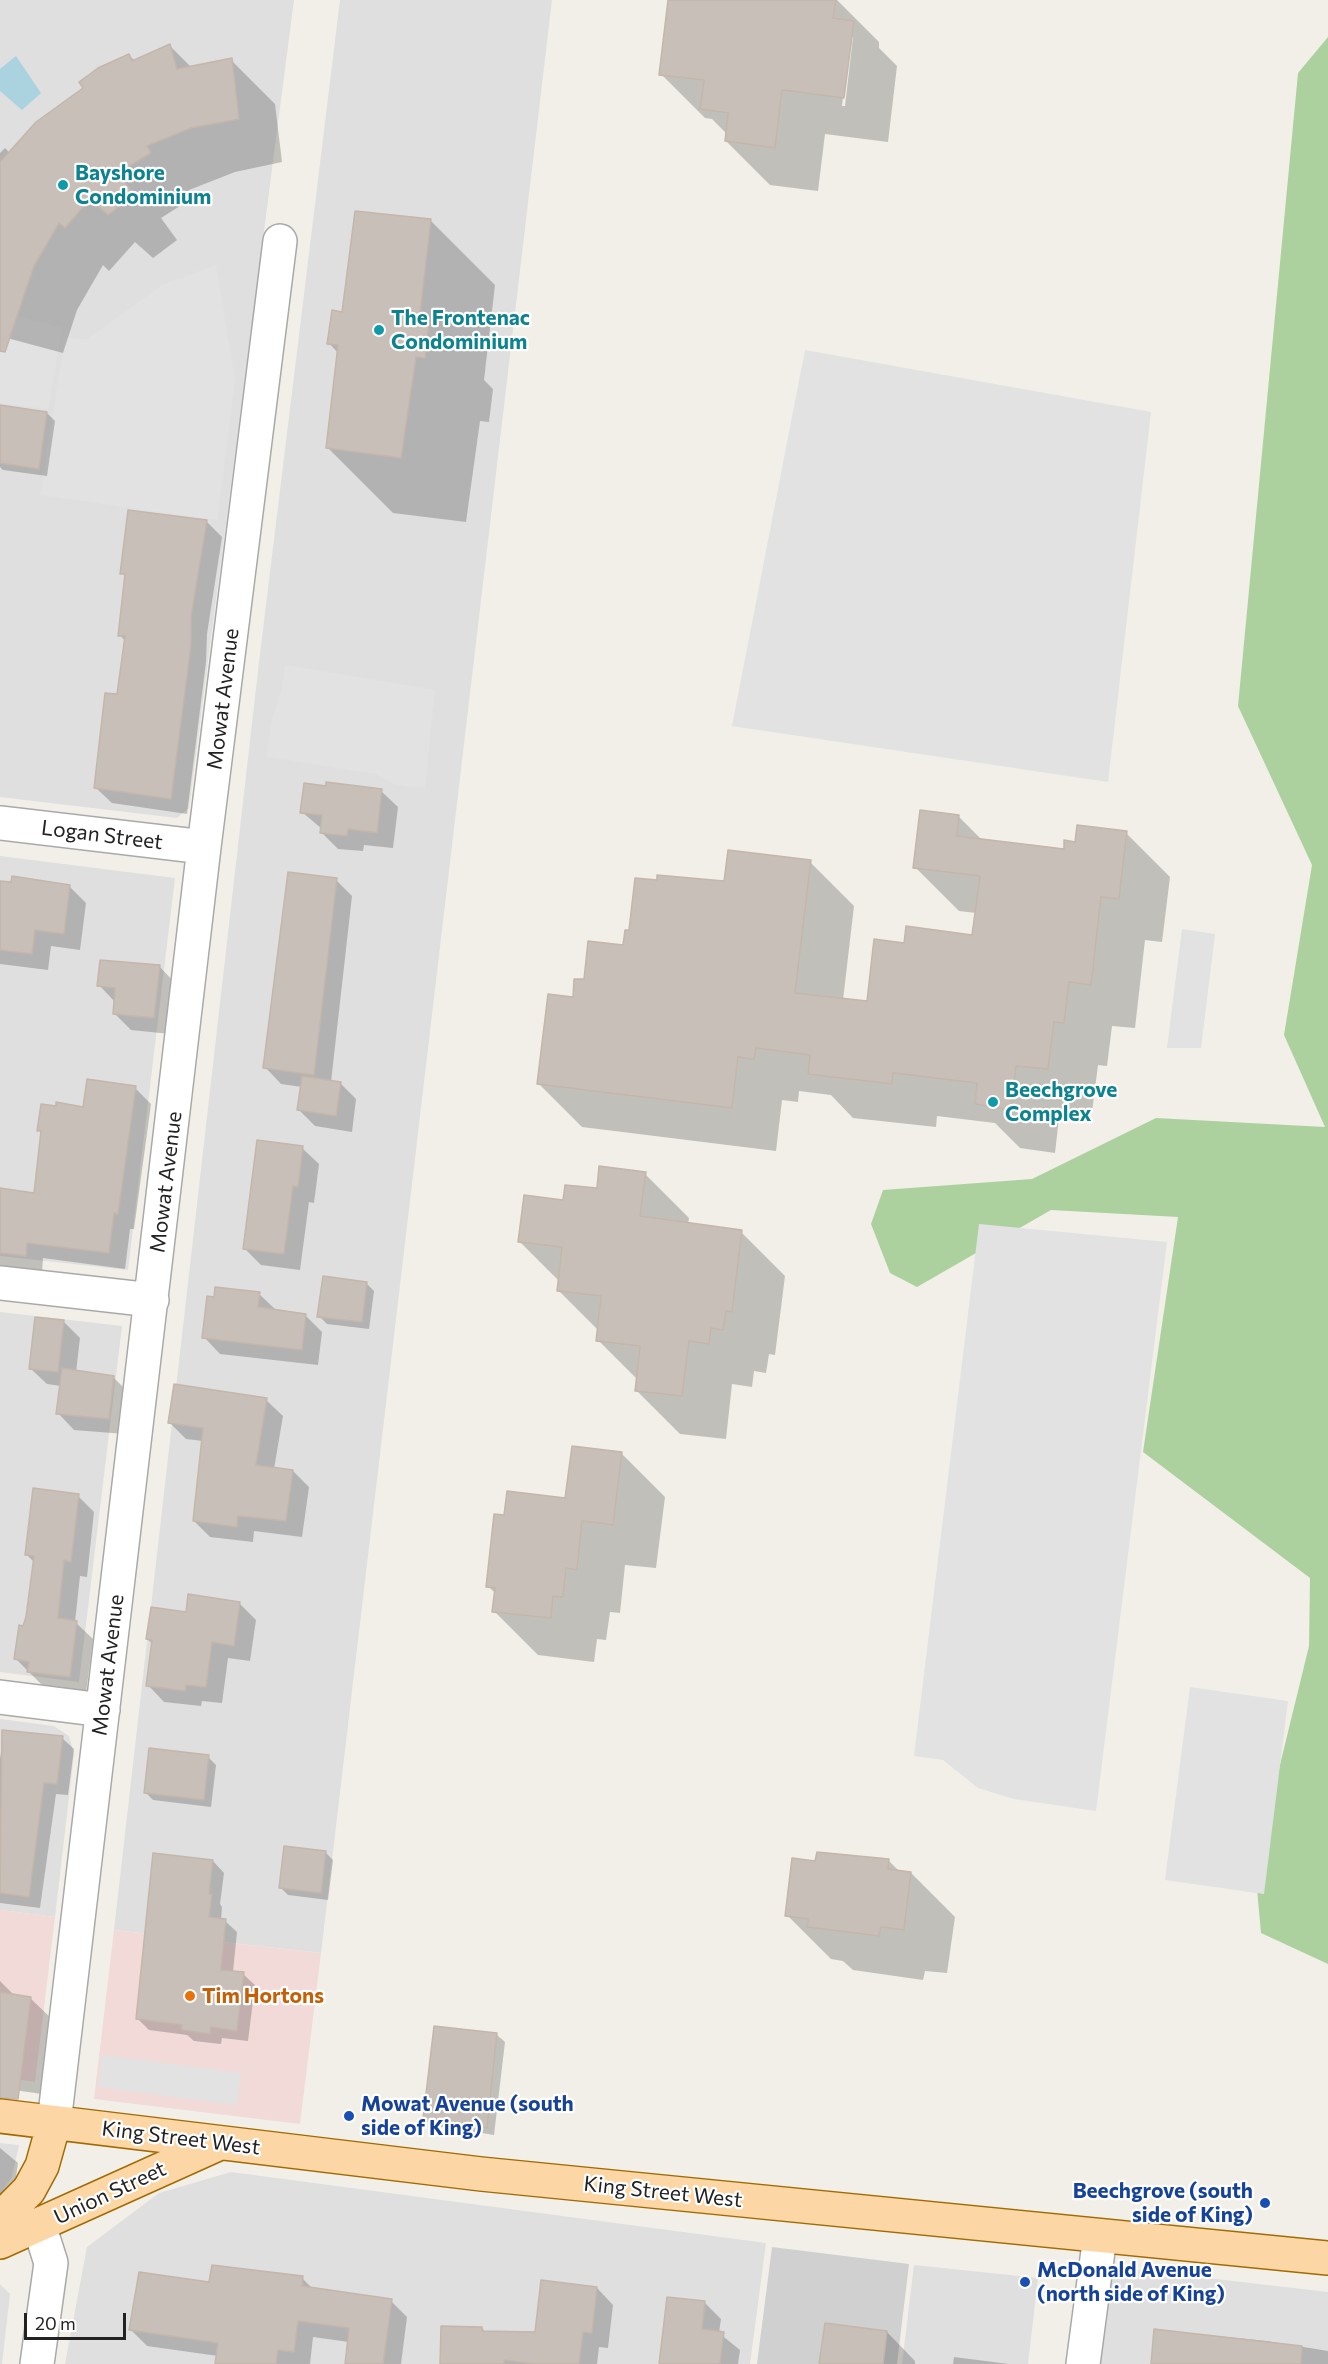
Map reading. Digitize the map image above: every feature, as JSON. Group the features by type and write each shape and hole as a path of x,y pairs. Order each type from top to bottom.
{"main road":[{"name":"King Street West","path":"0,2116 481,2174 1328,2258"},
{"name":"Union Street","path":"0,2219 29,2190 42,2166 54,2123"},
{"name":"Union Street","path":"0,2242 220,2143"}],"street":[{"name":"Mowat Avenue","path":"54,2123 204,847 280,241"},
{"name":"Logan Street","path":"0,823 204,847"},
{"path":"0,1283 152,1300"},
{"path":"0,1696 103,1710"},
{"path":"37,2364 51,2263 39,2225"},
{"path":"1083,2364 1100,2236"}],"shaded area":[{"path":"0,0 294,0 189,808 177,818 0,797"},
{"path":"340,0 552,0 321,1953 114,1930 259,662"},
{"path":"216,265 235,381 217,520 40,495 65,338 87,339 162,285"},
{"path":"0,311 62,328 48,409 0,403"},
{"path":"805,350 1151,412 1108,782 732,726"},
{"path":"285,665 435,690 425,788 396,785 376,774 267,757 271,722 281,692"},
{"path":"0,856 175,878 128,1270 0,1256"},
{"path":"1182,929 1215,934 1201,1048 1167,1048"},
{"path":"979,1224 1167,1242 1096,1811 1014,1799 978,1788 943,1760 914,1756"},
{"path":"0,1312 122,1326 79,1682 0,1672"},
{"path":"1190,1687 1288,1701 1264,1894 1165,1880"},
{"path":"0,1719 54,1726 69,1736 74,1754 55,1917 0,1910"},
{"path":"0,1910 55,1917 35,2082 0,2077"},
{"path":"114,1930 321,1953 300,2124 94,2099"},
{"path":"102,2055 241,2073 237,2105 98,2087"},
{"path":"0,2143 19,2145 12,2177 0,2194"},
{"path":"231,2172 766,2243 750,2364 65,2364 87,2247 159,2193"},
{"path":"772,2247 909,2264 897,2364 757,2364"},
{"path":"914,2265 1038,2278 1028,2364 902,2364"},
{"path":"1104,2266 1328,2292 1328,2364 1093,2364"},
{"path":"0,2284 10,2294 2,2364 0,2364"}],"green space":[{"path":"1328,37 1328,1964 1261,1933 1255,1867 1309,1646 1310,1578 1143,1452 1178,1217 1051,1210 917,1287 890,1273 871,1224 883,1190 1032,1179 1156,1118 1325,1127 1284,1035 1312,865 1238,706 1298,73"}],"water":[{"path":"16,56 41,93 22,110 0,91 0,69"}],"building":[{"path":"668,0 836,0 833,18 854,21 844,98 782,90 775,148 725,141 728,113 700,109 704,80 659,75"},
{"name":"Bayshore Condominium","path":"170,44 177,69 232,58 239,119 191,128 147,146 151,153 118,173 134,195 108,215 90,199 65,228 59,223 34,266 5,352 0,351 0,162 36,122 83,88 79,82 98,68 129,54 132,61"},
{"name":"The Frontenac Condominium","path":"355,211 431,219 419,322 429,323 425,358 416,357 401,458 326,448 338,345 327,344 332,310 342,312"},
{"path":"0,405 47,412 39,469 0,463"},
{"path":"128,510 207,520 191,617 191,645 171,799 94,788 105,693 117,694 125,636 118,636 125,574 120,574"},
{"path":"326,782 382,789 377,833 348,829 347,836 320,833 322,815 300,813 304,783 326,786"},
{"name":"Beechgrove Complex","path":"920,810 959,815 957,836 1064,849 1064,840 1075,842 1077,825 1127,831 1119,899 1101,897 1091,985 1069,982 1064,1023 1054,1022 1048,1069 1016,1066 1011,1110 975,1104 977,1083 893,1073 892,1084 808,1074 810,1055 756,1048 754,1059 738,1057 732,1108 537,1084 548,994 573,997 574,979 584,979 588,941 623,945 625,930 629,930 635,878 657,880 657,875 724,881 728,850 811,860 795,993 867,1001 874,939 904,943 906,926 972,935 980,876 913,868"},
{"path":"288,872 337,878 314,1075 263,1068"},
{"path":"12,876 70,885 64,934 35,930 32,954 0,950 0,881 11,882"},
{"path":"100,960 160,965 154,1018 113,1014 115,988 97,986"},
{"path":"302,1076 341,1082 336,1116 297,1110"},
{"path":"87,1079 136,1086 118,1214 114,1213 109,1253 27,1243 26,1256 0,1253 0,1188 34,1193 41,1131 37,1131 41,1104 56,1106 56,1102 83,1107"},
{"path":"257,1140 303,1146 298,1187 293,1186 284,1254 243,1249"},
{"path":"599,1166 646,1172 640,1216 742,1230 732,1312 726,1311 723,1330 711,1328 709,1344 689,1341 682,1396 635,1391 640,1346 596,1341 601,1296 557,1291 562,1247 518,1242 524,1195 563,1200 565,1185 597,1188"},
{"path":"323,1276 367,1282 362,1322 317,1317"},
{"path":"215,1287 260,1292 258,1307 306,1314 302,1350 202,1338 207,1296 214,1297"},
{"path":"35,1317 64,1320 58,1372 29,1369"},
{"path":"62,1368 114,1376 109,1419 56,1414"},
{"path":"174,1384 267,1398 256,1465 293,1470 286,1521 238,1516 237,1527 193,1521 203,1428 168,1423"},
{"path":"572,1446 622,1452 613,1525 582,1521 577,1570 566,1568 563,1597 553,1596 551,1618 492,1612 495,1588 486,1587 494,1514 504,1515 507,1491 565,1498"},
{"path":"33,1488 79,1494 71,1562 64,1560 58,1618 77,1621 70,1677 27,1672 29,1662 14,1659 19,1625 23,1626 26,1617 34,1556 25,1555"},
{"path":"188,1594 240,1602 234,1646 212,1642 206,1687 186,1685 185,1691 146,1686 152,1640 146,1639 151,1607 186,1612"},
{"path":"2,1730 63,1736 57,1784 44,1783 29,1897 0,1893"},
{"path":"149,1748 209,1755 204,1800 144,1793"},
{"path":"284,1846 326,1851 321,1893 279,1888"},
{"path":"817,1852 889,1859 888,1869 911,1872 904,1930 881,1927 879,1936 807,1927 808,1919 785,1916 792,1858 815,1861"},
{"path":"153,1853 213,1860 209,1917 226,1919 221,1970 244,1972 237,2031 211,2027 210,2034 181,2030 182,2025 136,2019"},
{"path":"0,1992 31,1997 18,2099 0,2098"},
{"path":"434,2026 497,2033 487,2128 469,2125 469,2129 441,2126 441,2120 423,2119"},
{"path":"212,2265 303,2276 302,2286 392,2299 383,2364 345,2364 349,2328 298,2321 294,2352 278,2350 276,2364 215,2364 218,2343 129,2330 139,2272 209,2282"},
{"path":"541,2280 597,2287 592,2333 583,2332 579,2364 535,2364 504,2360 504,2364 440,2364 441,2326 482,2327 482,2331 535,2332"},
{"path":"667,2297 705,2301 702,2329 724,2332 720,2364 659,2364"},
{"path":"825,2323 887,2331 883,2364 819,2364"},
{"path":"1154,2329 1302,2346 1301,2364 1151,2364"}],"place":[{"name":"Bayshore Condominium","path":"63,185"},
{"name":"The Frontenac Condominium","path":"379,330"},
{"name":"Beechgrove Complex","path":"993,1102"},
{"name":"Tim Hortons","path":"190,1996"},
{"name":"Mowat Avenue (south side of King)","path":"349,2116"},
{"name":"Beechgrove (south side of King)","path":"1265,2203"},
{"name":"McDonald Avenue (north side of King)","path":"1025,2282"}]}
